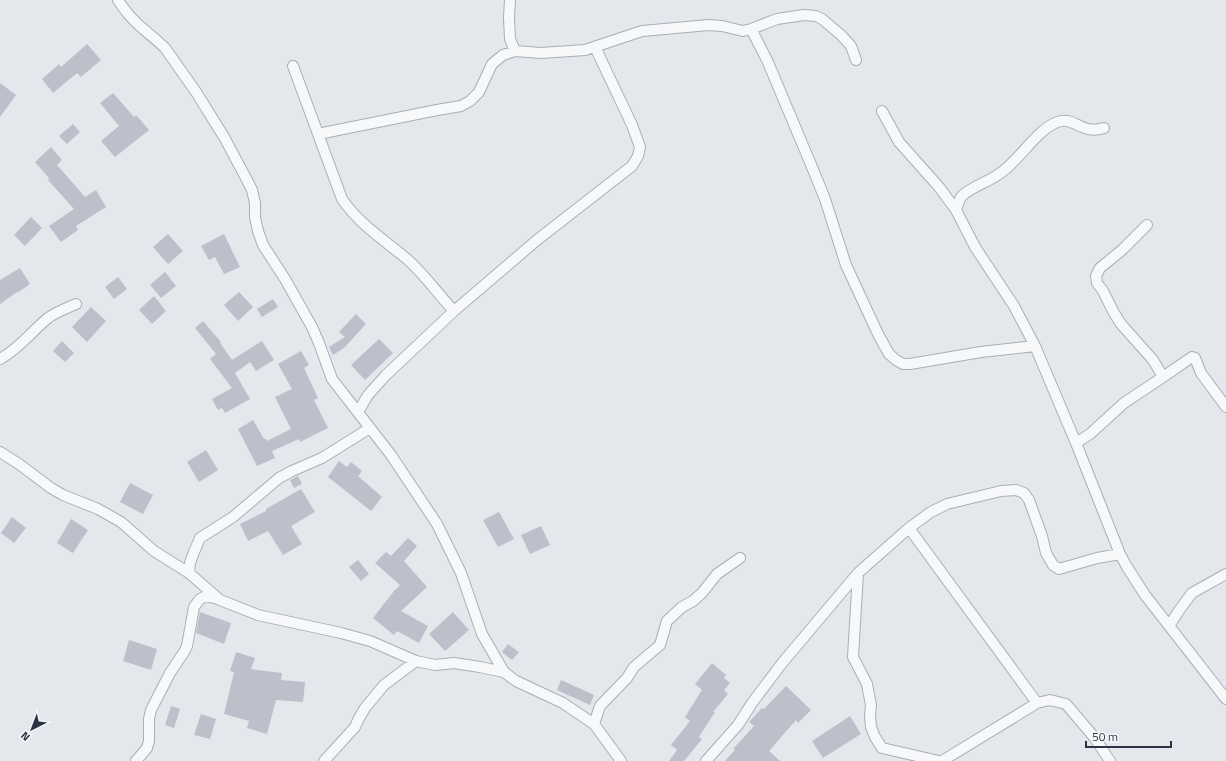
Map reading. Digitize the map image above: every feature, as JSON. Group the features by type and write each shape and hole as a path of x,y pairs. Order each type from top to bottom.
{"street":[{"path":"118,0 124,10 139,26 159,41 165,48 196,92 224,138 252,190 255,203 255,217 263,245 312,327 332,380 391,455 437,524 461,573 482,634 504,672 516,681 562,703 594,724 621,761"},
{"path":"510,0 510,40 515,51"},
{"path":"318,134 461,106 470,101 479,92 492,64 503,55 515,51 541,53 585,50 642,31 709,25 722,26 743,31 777,19 804,15 816,16 842,34 848,41 856,60"},
{"path":"750,29 766,60 815,173 846,265 878,334 889,354 903,364 910,364 981,352 1035,346"},
{"path":"358,412 368,395 386,375 454,311 537,240 632,166 638,156 640,147 632,125 595,47"},
{"path":"293,66 342,199 349,210 376,235 407,259 454,311"},
{"path":"882,111 899,142 939,187 956,210 975,247 1014,306 1035,346 1076,443 1120,554 1127,567 1145,595 1226,699"},
{"path":"956,210 962,196 1005,170 1040,133 1050,125 1062,120 1090,130 1104,128"},
{"path":"1147,225 1122,250 1100,268 1096,276 1097,283 1103,290 1117,318 1153,360 1163,377"},
{"path":"0,359 17,348 48,318 76,304"},
{"path":"1076,443 1090,434 1124,403 1192,357 1195,358 1200,373 1226,407"},
{"path":"189,573 190,563 200,538 233,517 279,478 322,458 370,428"},
{"path":"0,452 51,488 63,495 98,509 120,522 154,551 189,573 220,600"},
{"path":"706,761 738,725 752,703 783,662 858,573 909,528 930,512 947,504 1001,491 1016,490 1024,492 1029,500 1046,552 1053,565 1059,569 1097,558 1120,554"},
{"path":"909,528 1037,703"},
{"path":"594,724 600,706 627,678 634,667 660,645 667,622 682,607 693,601 702,593 717,574 740,558"},
{"path":"858,573 853,657 867,684 871,705 871,727 882,748 940,761 1037,703 1050,700 1066,704 1094,737 1110,761"},
{"path":"1169,626 1192,593 1226,574"},
{"path":"136,761 147,748 149,741 148,718 151,710 170,673 187,646 194,607 200,599 206,596 228,602 258,615 341,633 370,641 416,661 435,665 454,663 504,672"},
{"path":"324,761 355,727 364,708 384,685 416,661"}],"building":[{"path":"87,44 101,60 81,77 77,73 53,93 42,79 59,64 61,67"},
{"path":"0,83 16,95 0,117"},
{"path":"113,93 134,117 136,115 149,130 115,157 101,141 119,126 100,103"},
{"path":"73,124 80,132 67,144 59,136"},
{"path":"51,147 62,160 57,165 85,197 96,190 106,207 76,226 78,230 61,242 49,226 74,209 48,180 49,178 35,162"},
{"path":"31,217 42,228 25,246 14,235"},
{"path":"168,234 183,251 168,264 153,247"},
{"path":"224,234 240,267 224,274 215,257 209,260 201,246"},
{"path":"20,268 30,284 0,304 0,280"},
{"path":"165,272 176,286 161,298 150,285"},
{"path":"118,277 127,289 114,299 105,287"},
{"path":"239,292 253,307 238,321 224,305"},
{"path":"154,296 166,311 152,324 139,310"},
{"path":"273,299 278,307 262,317 257,309"},
{"path":"91,307 106,321 87,342 72,327"},
{"path":"356,314 366,324 344,348 333,355 329,347 345,337 339,332"},
{"path":"203,321 221,342 220,343 232,360 262,341 274,360 256,371 250,362 235,373 250,399 225,413 222,408 218,410 212,399 232,388 210,359 216,354 195,328"},
{"path":"379,339 393,353 365,380 351,365"},
{"path":"62,341 74,353 65,362 53,351"},
{"path":"301,351 309,365 304,368 318,398 314,400 328,428 300,442 299,439 272,451 275,458 257,466 238,429 253,420 264,439 267,441 291,429 275,397 292,389 278,364"},
{"path":"206,450 218,470 199,482 187,462"},
{"path":"339,461 347,467 351,462 362,471 358,476 382,497 371,511 328,477"},
{"path":"298,476 302,484 294,488 290,480"},
{"path":"130,483 153,495 143,514 120,502"},
{"path":"301,489 315,512 291,526 302,544 283,555 268,531 248,541 240,524 266,511 266,509"},
{"path":"499,512 514,539 498,547 483,520"},
{"path":"12,517 26,528 14,543 1,533"},
{"path":"71,519 88,530 73,553 57,543"},
{"path":"541,526 550,545 530,554 521,535"},
{"path":"408,538 417,546 404,561 427,587 401,611 428,626 419,643 397,631 394,635 373,618 400,585 375,563 386,552 391,556"},
{"path":"358,560 369,574 361,581 349,567"},
{"path":"200,612 231,623 224,644 196,633"},
{"path":"453,612 469,630 445,651 429,634"},
{"path":"129,640 157,649 151,670 123,661"},
{"path":"508,644 519,652 512,660 502,652"},
{"path":"236,652 255,658 251,669 282,673 281,680 305,682 303,702 276,700 267,734 247,728 249,721 224,714 234,672 230,671"},
{"path":"712,663 726,675 724,678 730,683 724,690 728,694 713,712 715,712 699,737 702,739 684,761 669,761 677,750 671,745 690,721 685,717 702,690 695,684"},
{"path":"561,680 594,695 590,705 557,690"},
{"path":"786,686 811,710 798,723 796,720 769,751 780,761 725,761 735,750 733,749 754,726 749,722"},
{"path":"171,706 180,709 174,728 165,725"},
{"path":"201,714 216,719 210,739 194,735"},
{"path":"850,716 861,734 823,758 812,741"}]}
